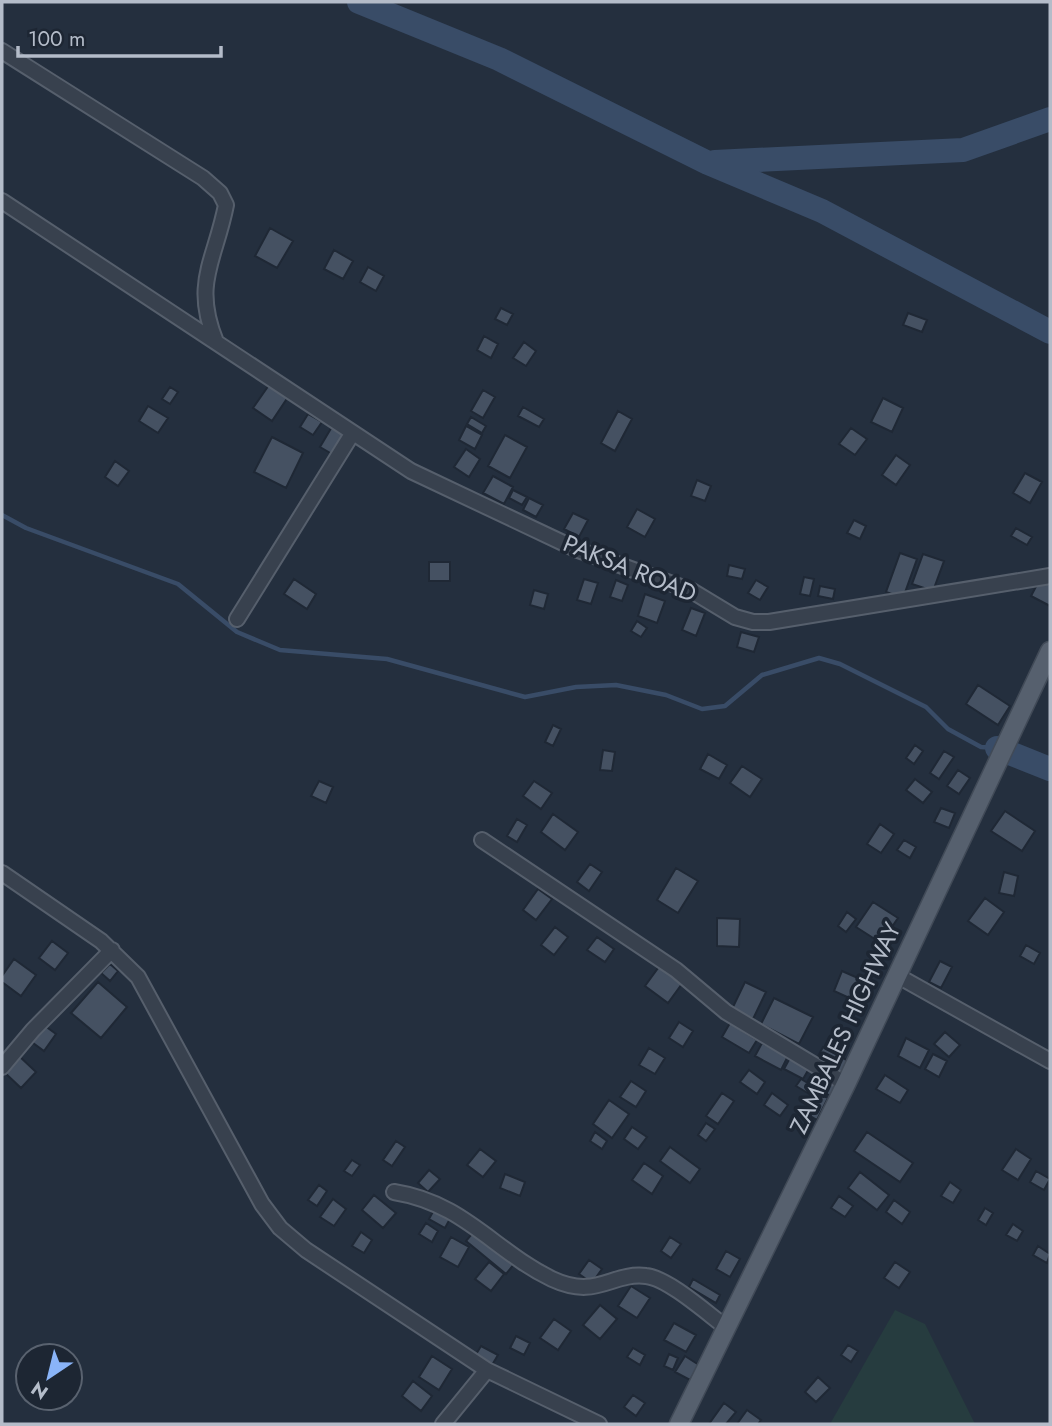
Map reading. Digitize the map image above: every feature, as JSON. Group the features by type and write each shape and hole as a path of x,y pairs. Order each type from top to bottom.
{"main road":[{"name":"ZAMBALES HIGHWAY","path":"679,1424 898,976 988,777 1050,651"}],"street":[{"path":"2,51 203,178 220,193 226,205 204,292 205,316 216,342"},
{"name":"PAKSA ROAD","path":"2,201 411,471 578,550 692,591 735,617 753,622 1050,576"},
{"path":"237,619 352,434"},
{"path":"482,840 676,970 726,1012 846,1084"},
{"path":"2,873 112,950 138,977 261,1204 280,1228 306,1250 487,1370 599,1424"},
{"path":"2,1067 33,1030 112,950"},
{"path":"898,976 1050,1061"},
{"path":"394,1192 421,1196 448,1208 551,1278 572,1286 593,1288 636,1276 658,1279 727,1328"},
{"path":"443,1424 487,1370"}],"green space":[{"path":"895,1310 925,1324 975,1424 830,1424"}],"building":[{"path":"270,228 293,241 277,268 255,256"},
{"path":"334,250 353,261 343,279 324,269"},
{"path":"368,267 384,276 376,291 360,282"},
{"path":"501,308 513,314 507,325 495,319"},
{"path":"908,313 927,320 922,332 903,325"},
{"path":"484,336 498,344 491,358 477,350"},
{"path":"524,342 536,351 526,366 513,358"},
{"path":"269,385 288,397 272,421 253,408"},
{"path":"170,387 178,392 170,404 162,399"},
{"path":"483,390 495,397 483,418 471,411"},
{"path":"883,398 903,408 892,432 871,422"},
{"path":"148,406 168,418 158,433 139,421"},
{"path":"523,407 544,419 539,427 518,416"},
{"path":"618,411 632,419 615,451 601,443"},
{"path":"308,414 322,422 313,435 300,427"},
{"path":"471,417 486,426 482,433 467,424"},
{"path":"333,425 345,432 332,454 320,447"},
{"path":"466,426 482,435 475,449 459,440"},
{"path":"851,428 867,439 855,455 839,444"},
{"path":"505,435 527,447 510,478 488,466"},
{"path":"272,437 303,453 286,488 254,472"},
{"path":"466,449 480,459 469,477 454,467"},
{"path":"896,455 910,465 896,485 882,475"},
{"path":"115,461 129,471 118,486 105,477"},
{"path":"1025,473 1042,482 1030,503 1013,493"},
{"path":"493,476 513,487 504,504 483,493"},
{"path":"697,480 711,486 705,501 691,496"},
{"path":"513,490 527,497 522,505 509,498"},
{"path":"529,498 543,505 536,517 523,510"},
{"path":"637,509 655,519 645,537 627,527"},
{"path":"573,513 588,520 579,537 564,529"},
{"path":"854,520 866,526 860,539 847,533"},
{"path":"1016,528 1032,537 1027,545 1011,536"},
{"path":"900,553 917,559 903,598 886,592"},
{"path":"923,554 944,561 933,591 912,584"},
{"path":"429,562 450,562 450,581 429,581"},
{"path":"729,565 745,569 742,579 727,576"},
{"path":"804,577 814,579 810,596 800,594"},
{"path":"294,579 316,594 307,609 284,594"},
{"path":"584,579 598,583 591,604 577,600"},
{"path":"1040,579 1050,585 1050,606 1031,596"},
{"path":"616,580 628,585 622,601 610,597"},
{"path":"756,580 768,587 760,600 748,593"},
{"path":"820,586 835,589 833,599 818,596"},
{"path":"534,590 548,594 544,609 530,605"},
{"path":"645,594 665,601 657,623 638,616"},
{"path":"691,608 705,613 696,636 682,630"},
{"path":"637,621 647,628 641,637 631,631"},
{"path":"741,632 759,637 754,652 737,647"},
{"path":"978,685 1010,706 998,725 966,704"},
{"path":"553,725 561,729 553,746 545,742"},
{"path":"915,745 923,751 914,764 906,758"},
{"path":"603,750 615,752 612,771 600,770"},
{"path":"944,751 954,757 939,779 930,773"},
{"path":"708,754 727,765 719,779 700,769"},
{"path":"742,766 762,779 750,797 730,783"},
{"path":"958,770 970,778 959,794 947,786"},
{"path":"915,779 932,792 923,803 906,790"},
{"path":"319,781 333,787 326,803 311,796"},
{"path":"534,781 552,793 541,809 523,796"},
{"path":"941,808 955,813 949,828 934,822"},
{"path":"1005,811 1035,831 1022,851 991,831"},
{"path":"553,814 578,832 565,850 541,832"},
{"path":"517,819 527,825 517,842 507,836"},
{"path":"880,824 894,834 881,853 867,844"},
{"path":"904,840 916,847 910,858 897,850"},
{"path":"590,864 602,872 589,891 577,882"},
{"path":"676,868 698,881 678,913 657,900"},
{"path":"1004,872 1018,876 1014,896 999,893"},
{"path":"538,889 552,899 536,920 523,910"},
{"path":"985,898 1004,912 988,935 968,921"},
{"path":"873,902 898,918 881,943 856,927"},
{"path":"847,912 856,919 846,932 838,926"},
{"path":"717,918 740,919 739,947 717,946"},
{"path":"555,927 568,937 554,955 541,945"},
{"path":"597,937 614,949 605,962 587,950"},
{"path":"52,941 68,953 55,970 39,958"},
{"path":"1026,945 1040,953 1034,964 1020,956"},
{"path":"14,959 36,975 21,996 2,982 2,976"},
{"path":"940,961 952,967 941,988 929,982"},
{"path":"110,964 118,971 110,981 101,973"},
{"path":"661,964 684,981 668,1003 645,986"},
{"path":"842,971 867,982 858,1002 834,991"},
{"path":"98,982 127,1007 101,1038 71,1013"},
{"path":"745,982 766,992 753,1019 732,1009"},
{"path":"774,998 813,1017 799,1044 761,1024"},
{"path":"679,1022 693,1031 683,1047 669,1038"},
{"path":"41,1023 56,1034 44,1051 29,1040"},
{"path":"730,1023 757,1040 749,1053 722,1037"},
{"path":"945,1032 960,1045 949,1057 934,1044"},
{"path":"906,1038 929,1050 920,1068 898,1056"},
{"path":"762,1043 788,1056 781,1070 755,1056"},
{"path":"823,1047 854,1064 847,1076 816,1060"},
{"path":"649,1048 665,1058 655,1074 639,1065"},
{"path":"933,1054 947,1061 939,1077 925,1069"},
{"path":"18,1055 36,1072 21,1088 3,1071"},
{"path":"791,1056 810,1067 803,1079 784,1069"},
{"path":"749,1070 765,1082 757,1094 740,1082"},
{"path":"815,1070 839,1084 832,1097 807,1082"},
{"path":"885,1075 908,1090 900,1103 876,1089"},
{"path":"801,1079 816,1088 811,1095 796,1086"},
{"path":"631,1081 646,1091 636,1107 620,1097"},
{"path":"722,1093 734,1101 718,1124 706,1116"},
{"path":"772,1093 788,1105 780,1116 764,1105"},
{"path":"817,1093 828,1098 817,1120 807,1114"},
{"path":"609,1100 629,1114 612,1138 593,1124"},
{"path":"706,1123 715,1129 706,1141 698,1135"},
{"path":"632,1127 647,1137 638,1149 624,1139"},
{"path":"595,1132 607,1141 602,1149 590,1141"},
{"path":"867,1132 913,1163 900,1182 854,1151"},
{"path":"396,1141 405,1147 392,1166 383,1160"},
{"path":"670,1147 700,1169 690,1183 660,1161"},
{"path":"480,1149 496,1161 483,1177 467,1165"},
{"path":"1016,1149 1031,1159 1018,1180 1002,1170"},
{"path":"352,1160 360,1165 352,1176 344,1171"},
{"path":"644,1163 663,1176 652,1194 632,1180"},
{"path":"429,1170 440,1179 428,1192 418,1183"},
{"path":"1036,1171 1050,1179 1044,1190 1030,1182"},
{"path":"860,1172 889,1195 877,1210 848,1188"},
{"path":"505,1174 525,1182 520,1196 500,1188"},
{"path":"950,1182 961,1190 953,1203 941,1196"},
{"path":"319,1185 327,1191 317,1206 308,1200"},
{"path":"374,1195 396,1213 383,1228 362,1210"},
{"path":"839,1196 853,1206 845,1217 831,1208"},
{"path":"333,1199 346,1209 334,1226 320,1217"},
{"path":"894,1200 910,1212 902,1224 886,1212"},
{"path":"436,1206 452,1215 445,1228 429,1219"},
{"path":"985,1208 993,1213 986,1225 978,1220"},
{"path":"426,1223 438,1231 432,1242 419,1234"},
{"path":"1013,1224 1023,1231 1017,1241 1006,1235"},
{"path":"475,1230 515,1263 506,1274 466,1241"},
{"path":"361,1232 372,1240 364,1253 352,1246"},
{"path":"451,1237 469,1247 458,1267 440,1257"},
{"path":"670,1237 681,1244 671,1258 661,1251"},
{"path":"1038,1246 1050,1254 1047,1263 1033,1255"},
{"path":"726,1251 740,1259 730,1277 716,1269"},
{"path":"589,1260 602,1269 592,1283 579,1274"},
{"path":"489,1262 504,1274 491,1291 475,1279"},
{"path":"895,1262 910,1272 899,1288 884,1278"},
{"path":"693,1279 720,1295 716,1303 689,1287"},
{"path":"631,1286 650,1298 637,1318 618,1306"},
{"path":"600,1305 617,1319 600,1339 583,1325"},
{"path":"554,1319 571,1331 558,1350 540,1338"},
{"path":"674,1323 696,1335 686,1352 664,1340"},
{"path":"516,1336 530,1343 524,1355 510,1348"},
{"path":"848,1345 858,1351 851,1362 841,1355"},
{"path":"481,1346 498,1355 492,1365 475,1356"},
{"path":"633,1348 645,1355 640,1365 627,1357"},
{"path":"669,1354 678,1358 673,1370 664,1366"},
{"path":"432,1356 452,1369 439,1390 419,1377"},
{"path":"685,1356 699,1365 690,1380 675,1372"},
{"path":"818,1377 830,1388 816,1402 805,1392"},
{"path":"413,1381 432,1396 421,1411 402,1396"},
{"path":"633,1395 645,1403 636,1416 624,1407"},
{"path":"724,1403 736,1412 726,1424 709,1424"},
{"path":"747,1410 761,1420 758,1424 737,1424"}],"waterway":[{"path":"359,2 499,59 708,163 822,211 1050,332"},
{"path":"715,162 963,150 1050,119"},
{"path":"2,515 26,528 178,584 237,632 280,650 387,659 525,697 576,687 616,685 666,695 702,709 725,706 762,675 819,658 840,664 926,707 948,729 981,747 997,748"},
{"path":"997,748 1050,769"}]}
